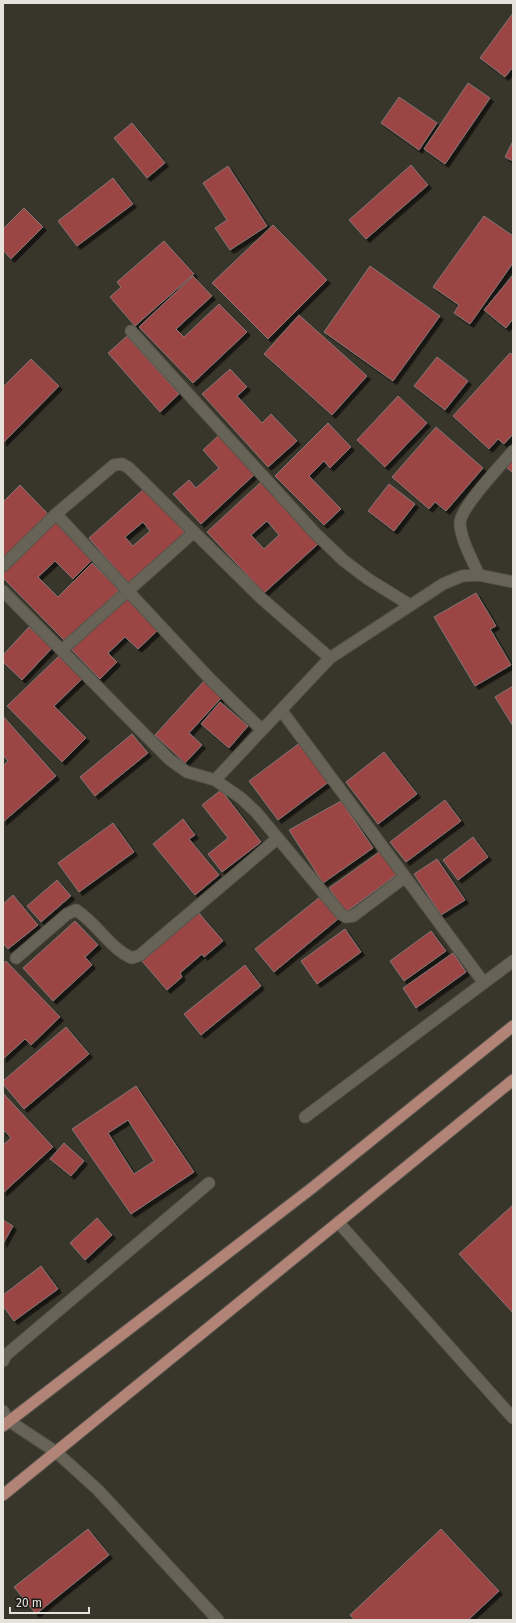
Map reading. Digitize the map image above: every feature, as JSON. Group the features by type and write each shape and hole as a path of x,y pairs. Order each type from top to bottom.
{"main road":[{"path":"6,1424 312,1188 513,1026"},
{"path":"3,1495 513,1080"}],"street":[{"path":"131,331 314,532 343,560 368,579 410,605"},
{"path":"479,575 462,533 460,521 467,506 513,451"},
{"path":"3,566 56,514 114,465 122,464 129,468 271,607 330,658"},
{"path":"56,514 210,679 262,730"},
{"path":"62,650 194,532"},
{"path":"215,780 330,658 443,584 462,576 479,575 513,582"},
{"path":"3,591 170,760 187,772 215,780 241,798 256,812 341,914 346,917 353,916 405,877"},
{"path":"281,710 484,983"},
{"path":"16,958 67,914 76,910 85,916 123,954 132,958 140,955 278,838"},
{"path":"305,1117 513,961"},
{"path":"3,1361 6,1355 209,1183"},
{"path":"338,1222 513,1418"},
{"path":"3,1411 6,1424 56,1452 98,1490 218,1620"}],"building":[{"path":"513,13 513,67 505,77 480,58"},
{"path":"468,83 490,98 445,164 424,149"},
{"path":"399,97 437,123 419,150 381,123"},
{"path":"132,123 165,163 147,178 114,138"},
{"path":"513,141 513,161 505,157"},
{"path":"411,165 428,185 366,239 349,220"},
{"path":"228,166 267,226 230,250 215,228 227,220 203,183"},
{"path":"113,178 133,204 77,246 58,221"},
{"path":"24,208 43,227 11,259 3,250 3,229"},
{"path":"484,216 513,236 513,263 470,324 454,313 459,305 433,287"},
{"path":"273,225 327,280 268,339 212,283"},
{"path":"164,241 194,274 135,326 110,297 121,287 117,282"},
{"path":"370,266 440,316 393,381 324,332"},
{"path":"513,275 513,319 506,328 484,310"},
{"path":"193,276 212,296 176,329 184,337 219,304 247,332 193,383 139,327"},
{"path":"299,315 367,376 332,415 264,354"},
{"path":"127,336 179,394 160,412 108,353"},
{"path":"510,353 513,355 513,434 504,444 498,439 489,449 453,416"},
{"path":"437,357 468,381 445,410 414,386"},
{"path":"31,359 59,386 3,443 3,387"},
{"path":"230,369 247,387 237,396 262,423 271,414 297,441 268,467 202,394"},
{"path":"398,396 427,423 385,467 357,440"},
{"path":"328,423 351,447 330,468 324,461 309,476 341,509 324,525 275,476"},
{"path":"436,427 483,468 446,511 435,502 429,509 392,477"},
{"path":"219,435 255,474 201,524 173,494 189,480 196,488 219,468 203,450"},
{"path":"513,456 513,473 505,466"},
{"path":"261,482 318,544 264,593 207,532","holes":["267,521 279,535 264,549 251,535"]},
{"path":"389,484 415,504 394,531 368,511"},
{"path":"20,485 48,514 3,558 3,502"},
{"path":"145,488 186,534 129,584 89,538","holes":["143,522 150,531 133,546 125,537"]},
{"path":"55,522 92,560 73,579 55,561 38,577 58,597 92,563 119,590 66,642 3,578 3,573"},
{"path":"476,593 496,626 490,629 511,665 475,686 434,617"},
{"path":"124,596 158,630 138,649 125,637 108,653 117,662 100,679 71,649"},
{"path":"29,627 52,648 22,680 3,662 3,655"},
{"path":"59,656 82,679 54,706 86,738 62,762 7,706"},
{"path":"204,681 222,697 189,733 202,745 185,763 155,735"},
{"path":"513,686 513,726 495,697"},
{"path":"220,702 248,726 229,748 201,724"},
{"path":"3,716 56,776 3,822 3,766 8,761 3,755"},
{"path":"132,734 148,753 95,796 80,777"},
{"path":"301,742 330,781 278,820 249,781"},
{"path":"384,752 417,794 378,824 346,782"},
{"path":"221,790 261,842 222,872 208,854 228,838 202,805"},
{"path":"445,800 461,821 406,862 390,842"},
{"path":"341,801 373,848 323,883 289,830"},
{"path":"183,819 195,835 189,839 219,875 195,895 153,844"},
{"path":"113,823 134,852 79,892 58,863"},
{"path":"473,837 488,857 458,880 443,860"},
{"path":"382,850 399,873 346,912 329,888"},
{"path":"437,859 465,900 441,915 414,874"},
{"path":"57,880 71,896 41,922 27,906"},
{"path":"13,895 38,925 8,949 3,943 3,904"},
{"path":"320,897 338,919 274,972 255,949"},
{"path":"198,912 223,941 204,957 202,954 180,973 182,977 167,990 141,960"},
{"path":"75,921 98,945 85,957 92,965 53,1001 23,968"},
{"path":"345,929 361,952 317,984 301,961"},
{"path":"431,931 446,951 404,981 390,961"},
{"path":"453,953 466,972 416,1008 403,988"},
{"path":"6,961 60,1017 31,1045 25,1039 3,1059 3,964"},
{"path":"245,965 261,986 201,1035 184,1014"},
{"path":"66,1027 89,1054 24,1109 3,1084 3,1081"},
{"path":"136,1086 194,1172 131,1214 72,1129","holes":["128,1120 154,1161 134,1174 108,1133"]},
{"path":"3,1093 53,1147 3,1193 3,1145 11,1138 5,1131 3,1133"},
{"path":"64,1143 84,1161 71,1176 50,1159"},
{"path":"513,1205 513,1313 459,1254"},
{"path":"97,1218 112,1235 85,1260 70,1243"},
{"path":"3,1220 13,1226 3,1244"},
{"path":"41,1266 58,1289 14,1321 3,1306 3,1295"},
{"path":"88,1529 109,1555 36,1614 14,1587"},
{"path":"441,1529 499,1591 468,1620 355,1620 350,1615"}]}
